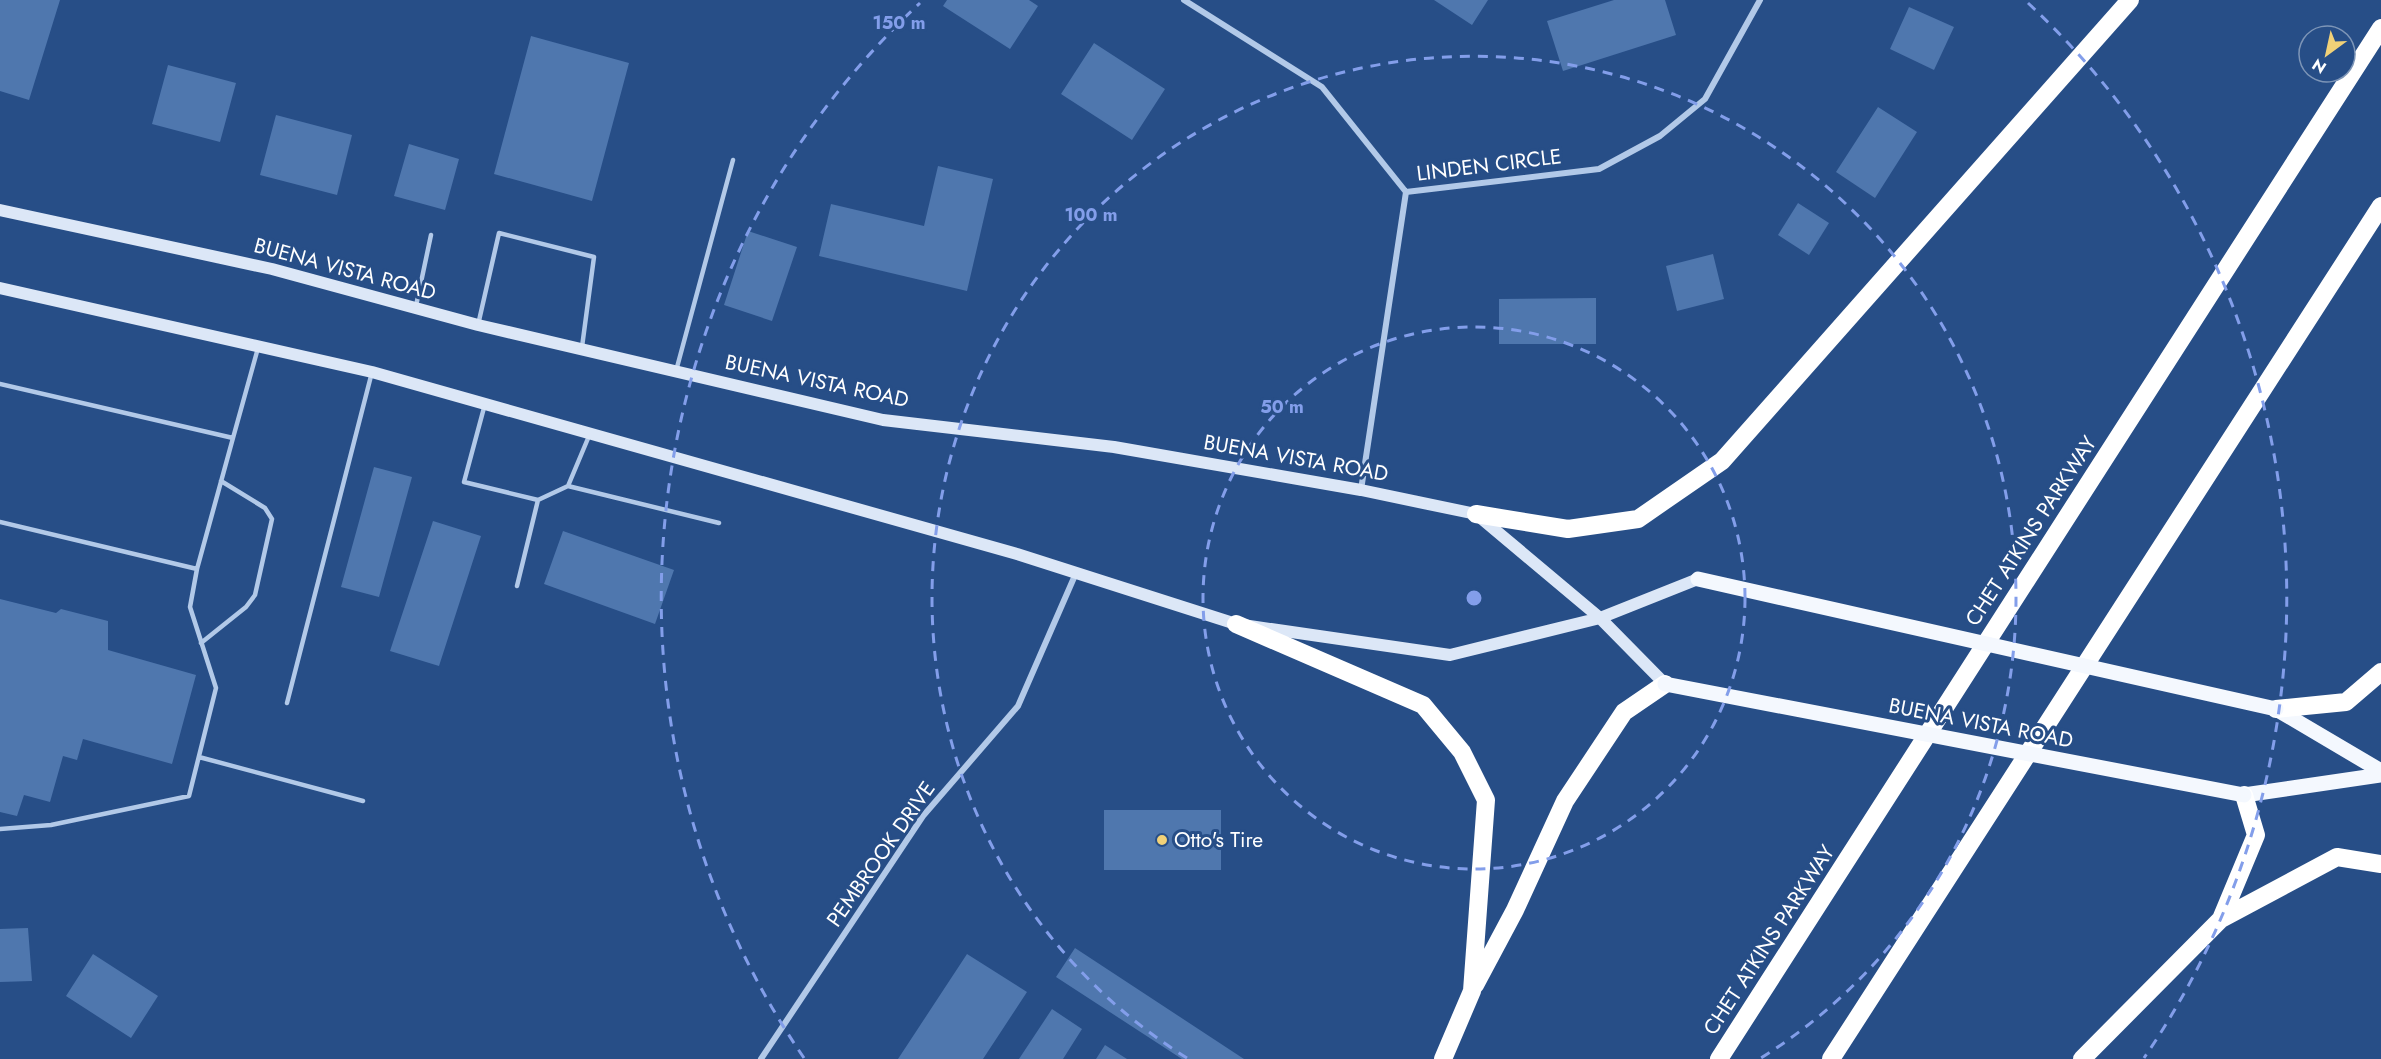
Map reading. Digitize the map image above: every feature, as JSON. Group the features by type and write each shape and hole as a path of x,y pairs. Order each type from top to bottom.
{"highway":[{"path":"1476,514 1568,529 1638,519 1722,461 2130,0"},
{"name":"CHET ATKINS PARKWAY","path":"1719,1059 2381,28"},
{"path":"1832,1059 2381,206"},
{"path":"1236,624 1423,705 1462,752 1486,800 1472,991"},
{"path":"2276,709 2346,702 2381,672"},
{"path":"1443,1059 1472,991 1515,910 1565,801 1624,712 1665,684"},
{"path":"2221,919 2256,835 2244,795"},
{"path":"2082,1059 2221,919 2337,857 2381,864"}],"main road":[{"name":"BUENA VISTA ROAD","path":"0,210 272,269 478,325 883,420 1114,447 1361,490 1476,514 1600,618 1665,684 2244,795 2381,773"},
{"name":"BUENA VISTA ROAD","path":"0,288 372,372 926,528 1236,624 1450,655 1600,618 1698,579 2276,709 2381,773"}],"street":[{"path":"1184,0 1322,87 1407,192"},
{"name":"LINDEN CIRCLE","path":"1361,490 1407,192 1599,169 1660,136 1705,99 1760,0"},
{"name":"PEMBROOK DRIVE","path":"761,1059 923,816 1018,706 1076,573"}],"lane":[{"path":"676,371 733,160"},
{"path":"478,325 499,233 594,257 581,349"},
{"path":"415,309 431,235"},
{"path":"0,829 51,825 189,796 216,688 190,607 197,569 259,345"},
{"path":"286,703 372,372"},
{"path":"0,384 233,438"},
{"path":"485,403 464,482 538,500 568,486 719,523"},
{"path":"568,486 591,433"},
{"path":"201,643 246,607 255,595 272,519 265,508 221,481"},
{"path":"517,586 538,500"},
{"path":"0,522 197,569"},
{"path":"199,757 363,801"}],"building":[{"path":"0,0 60,0 29,100 0,91"},
{"path":"947,0 1029,0 1038,6 1010,49 943,6"},
{"path":"1434,0 1488,0 1472,25"},
{"path":"1614,0 1665,0 1676,35 1563,71 1547,21"},
{"path":"1909,7 1954,27 1934,70 1890,49"},
{"path":"531,36 629,63 592,201 494,174"},
{"path":"1094,43 1165,89 1132,140 1061,94"},
{"path":"168,65 236,83 220,142 152,124"},
{"path":"1878,107 1917,132 1875,198 1836,172"},
{"path":"276,115 352,135 337,195 260,175"},
{"path":"409,144 459,159 445,210 394,196"},
{"path":"938,166 993,179 967,291 819,256 831,204 924,226"},
{"path":"1798,203 1829,223 1809,255 1778,235"},
{"path":"748,231 797,247 772,321 724,305"},
{"path":"1713,254 1724,299 1677,311 1666,266"},
{"path":"1596,298 1596,344 1499,344 1499,299"},
{"path":"374,467 412,477 379,597 341,587"},
{"path":"433,521 481,536 439,666 390,651"},
{"path":"563,531 674,570 655,624 544,584"},
{"path":"0,599 56,613 61,609 108,621 108,650 196,675 172,764 83,739 77,760 63,756 50,802 24,795 17,816 0,812"},
{"name":"Otto's Tire","path":"1104,810 1221,810 1221,870 1104,870"},
{"path":"28,928 32,981 0,982 0,929"},
{"path":"1075,948 1244,1059 1182,1059 1056,977"},
{"path":"93,954 158,996 131,1038 66,996"},
{"path":"967,954 1027,992 983,1059 898,1059"},
{"path":"1052,1009 1082,1029 1063,1059 1019,1059"},
{"path":"1105,1045 1127,1059 1096,1059"}],"place":[{"name":"Otto's Tire","path":"1162,840"}]}
